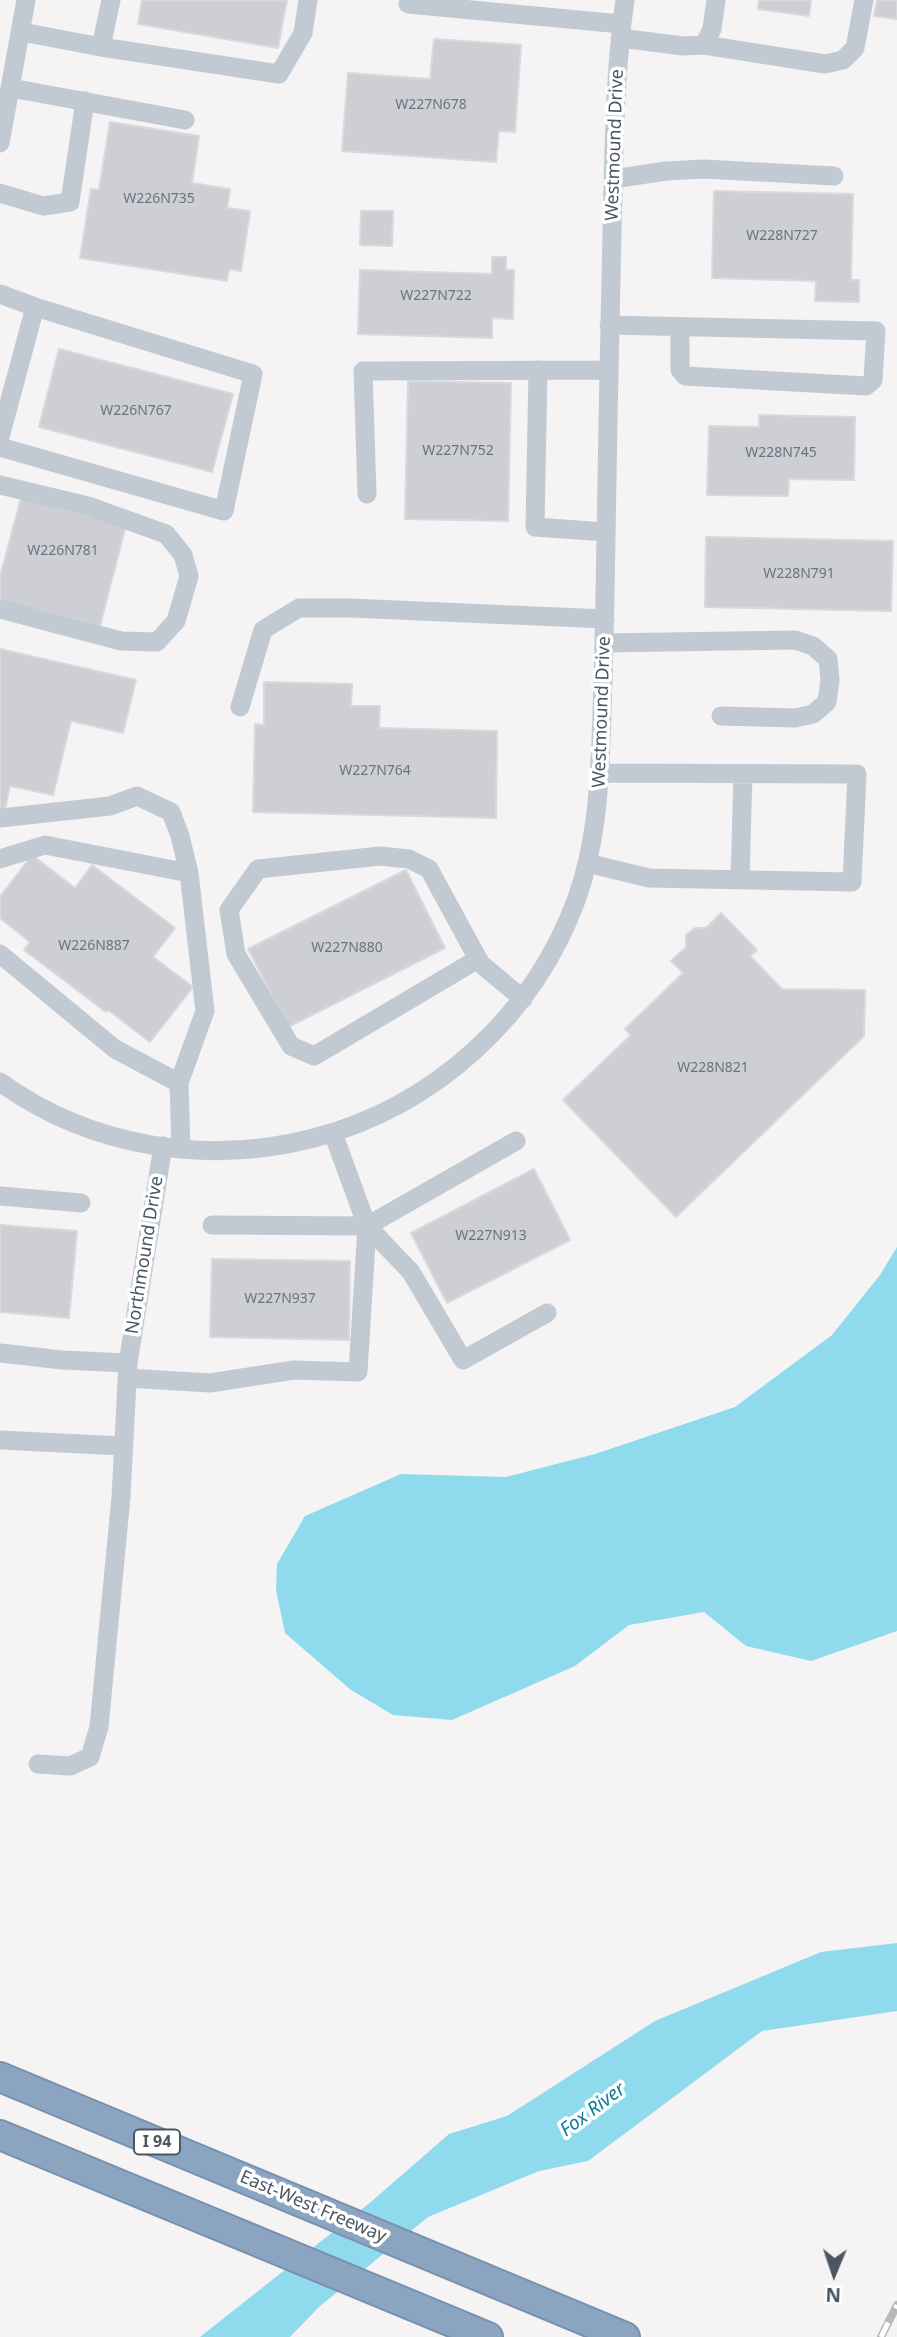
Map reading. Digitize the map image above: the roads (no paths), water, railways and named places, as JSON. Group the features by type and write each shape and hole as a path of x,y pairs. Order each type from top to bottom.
{"highway":[{"name":"East-West Freeway","path":"0,2077 625,2337"},
{"path":"0,2134 488,2337"}],"street":[{"path":"101,47 111,0"},
{"path":"22,32 279,74 303,33 308,0"},
{"name":"Westmound Drive","path":"0,1082 51,1114 131,1142 219,1151 256,1149 333,1133 383,1111 447,1075 492,1035 535,984 564,930 587,863 595,825 600,773 613,179 625,0"},
{"path":"704,44 712,29 716,0"},
{"path":"408,4 621,31 683,46 704,44 825,64 843,60 855,48 864,0"},
{"path":"0,143 22,32 21,1"},
{"path":"12,88 185,120"},
{"path":"0,192 43,206 70,202 85,102"},
{"path":"613,179 666,171 704,169 834,176"},
{"path":"0,294 253,374 224,511 0,447"},
{"path":"0,437 35,307"},
{"path":"610,325 876,331 873,380 866,386 685,376 680,370 680,327"},
{"path":"367,495 363,371 608,369"},
{"path":"538,370 535,527 606,532"},
{"path":"0,485 88,506 166,534 183,555 188,576 176,621 157,642 121,641 0,609"},
{"path":"240,707 263,630 299,608 605,618"},
{"path":"604,643 795,640 813,646 828,659 830,680 827,702 813,714 795,718 721,716"},
{"path":"587,863 649,878 852,882 857,774 600,773"},
{"path":"740,880 743,774"},
{"path":"0,818 110,806 137,796 171,813 189,873 205,1011 179,1083 115,1049 0,954"},
{"path":"0,859 45,845 189,873"},
{"path":"478,959 314,1056 290,1046 236,954 229,910 258,869 380,856 410,859 429,869 481,964 523,999"},
{"name":"Northmound Drive","path":"38,1764 70,1766 90,1757 99,1727 121,1497 128,1370 172,1148 179,1083"},
{"path":"0,1353 210,1383 294,1370 358,1371 367,1226 333,1133"},
{"path":"212,1225 367,1226 516,1141"},
{"path":"0,1195 82,1203"},
{"path":"367,1226 411,1272 463,1360 547,1313"},
{"path":"0,1440 123,1446"}],"water":[{"path":"897,1247 897,1631 811,1661 746,1646 704,1612 629,1625 575,1666 452,1720 393,1715 351,1690 285,1633 276,1590 277,1564 305,1516 401,1474 506,1477 595,1454 735,1407 832,1335 880,1275"},
{"name":"Fox River","path":"897,1943 897,2011 762,2031 588,2161 539,2171 428,2217 319,2307 290,2337 200,2337 372,2201 449,2134 507,2116 655,2021 821,1952"}],"railway":[{"path":"881,2337 897,2305"}]}
